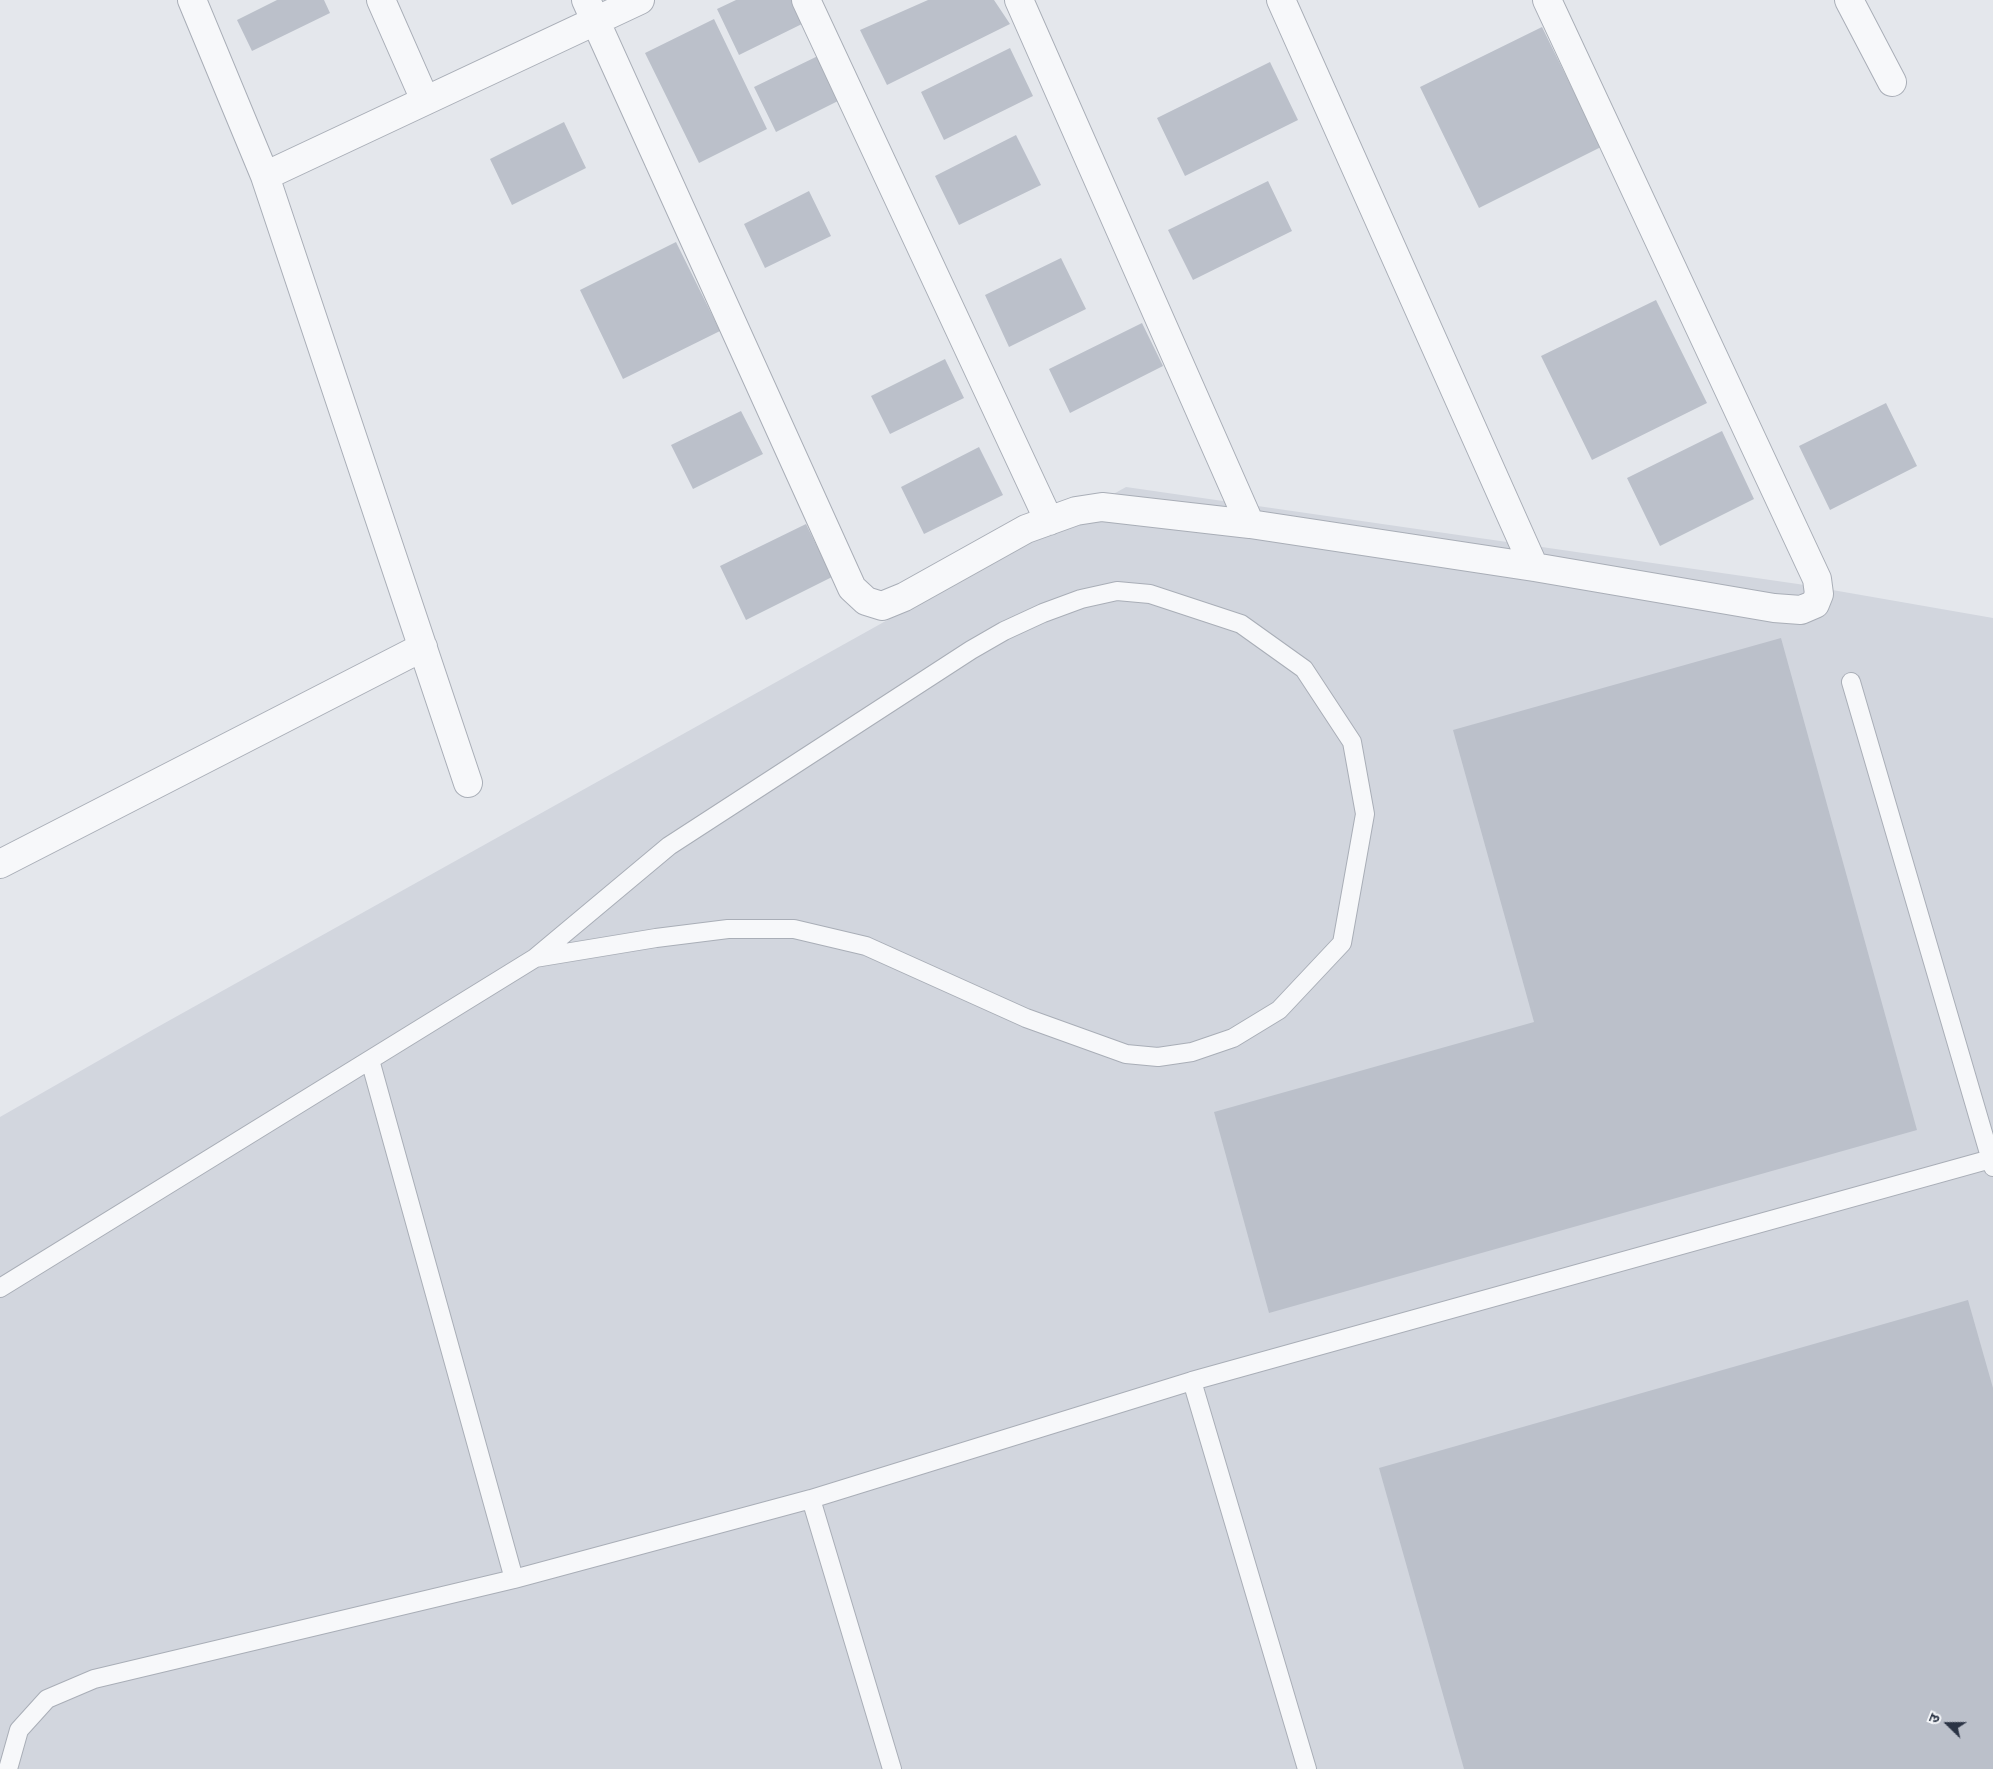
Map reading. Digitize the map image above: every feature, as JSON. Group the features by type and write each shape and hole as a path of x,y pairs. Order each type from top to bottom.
{"street":[{"path":"192,0 265,176 468,784"},
{"path":"381,0 425,100"},
{"path":"265,176 425,100 591,10 640,0"},
{"path":"806,0 1049,521"},
{"path":"1019,0 1250,524"},
{"path":"1281,0 1534,567"},
{"path":"591,10 852,588 866,601 882,606 904,597 1026,529 1076,511 1102,507 1250,524 1534,567 1774,608 1801,610 1815,604 1819,594 1817,579 1547,0"},
{"path":"1848,0 1892,82"},
{"path":"0,864 422,647"}],"lane":[{"path":"0,1288 535,958 669,846 971,650 1004,631 1043,613 1081,599 1117,591 1150,594 1241,624 1304,669 1352,742 1365,814 1342,943 1279,1010 1233,1038 1192,1052 1158,1057 1126,1054 1026,1018 866,946 794,929 719,930 656,938 535,958"},
{"path":"8,1769 19,1730 46,1699 94,1679 514,1579 811,1499 1192,1381 1992,1163 1851,682"},
{"path":"370,1060 514,1579"},
{"path":"1192,1381 1307,1769"},
{"path":"811,1499 892,1769"}],"shaded area":[{"path":"1126,487 1798,584 1993,618 1993,1769 0,1769 0,1117 154,1029"}],"building":[{"path":"277,0 324,0 330,13 252,51 237,20"},
{"path":"736,0 798,0 808,21 739,55 717,9"},
{"path":"928,0 994,0 1010,24 887,85 860,30"},
{"path":"714,19 767,129 699,163 645,53"},
{"path":"1542,27 1601,147 1479,208 1420,87"},
{"path":"1010,48 1033,96 944,140 921,92"},
{"path":"822,54 844,98 776,132 754,87"},
{"path":"1270,62 1298,120 1185,176 1157,118"},
{"path":"564,122 586,168 512,205 490,159"},
{"path":"1016,135 1041,185 959,225 935,176"},
{"path":"1268,181 1292,231 1193,280 1168,230"},
{"path":"809,191 831,236 765,268 744,224"},
{"path":"676,242 720,331 623,379 580,290"},
{"path":"1061,258 1086,309 1009,347 985,295"},
{"path":"1656,300 1707,403 1592,460 1541,356"},
{"path":"1142,323 1163,366 1070,413 1049,369"},
{"path":"945,359 964,398 890,434 871,396"},
{"path":"1886,403 1917,466 1830,510 1799,446"},
{"path":"741,411 763,454 693,489 671,445"},
{"path":"1722,431 1754,499 1660,546 1627,478"},
{"path":"979,447 1003,495 924,534 901,487"},
{"path":"806,524 832,577 746,620 720,566"},
{"path":"1781,638 1917,1130 1269,1313 1214,1112 1534,1022 1453,730"},
{"path":"1968,1300 1993,1388 1993,1769 1464,1769 1379,1468"}]}
